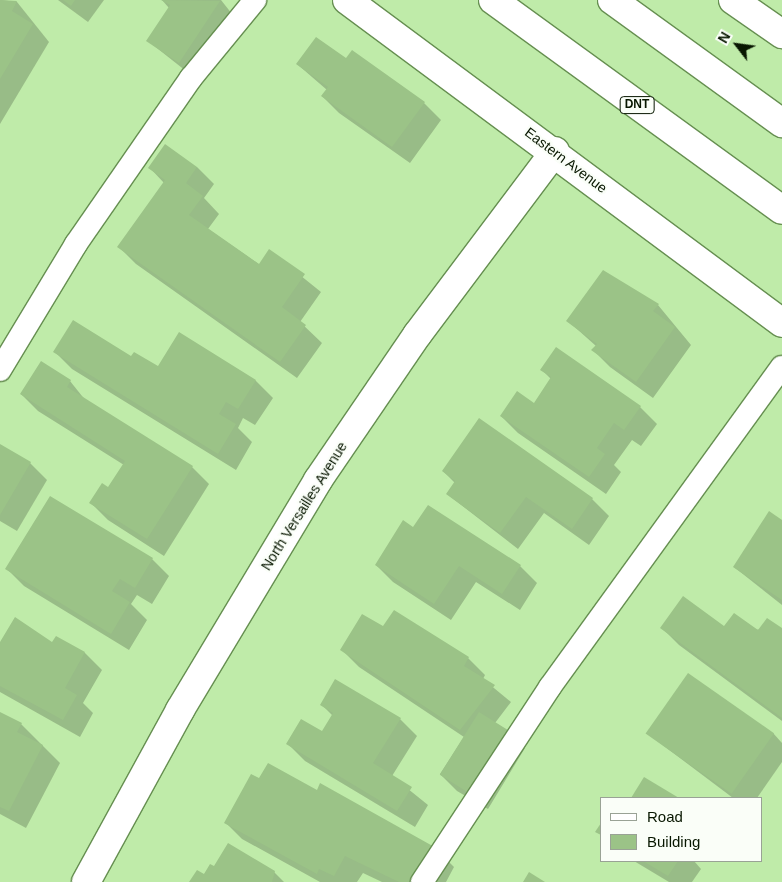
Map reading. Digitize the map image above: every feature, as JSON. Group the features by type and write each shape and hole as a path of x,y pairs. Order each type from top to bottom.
{"main road":[{"name":"Eastern Avenue","path":"347,0 555,151 782,323"},
{"name":"DNT","path":"493,0 782,210"},
{"path":"612,0 782,123"},
{"path":"733,0 782,34"},
{"name":"North Versailles Avenue","path":"86,882 180,710 318,480 417,335 555,151"}],"lane":[{"path":"0,370 82,236 191,78 255,0"},
{"path":"422,882 550,686 782,367"}],"building":[{"path":"0,0 17,1 12,11 33,24 0,79"},
{"path":"63,0 75,0 71,6"},
{"path":"161,0 220,1 179,63 146,41 170,5"},
{"path":"316,37 346,58 352,50 425,102 392,147 321,96 328,87 296,64"},
{"path":"165,144 197,167 186,183 203,196 189,215 259,264 269,249 305,274 282,307 306,325 280,362 117,247 165,180 148,168"},
{"path":"603,270 659,304 653,311 675,327 636,382 591,350 597,344 566,321"},
{"path":"73,320 131,356 134,352 158,366 179,332 256,380 238,409 226,402 219,414 236,424 218,454 53,352"},
{"path":"556,347 641,406 624,430 614,423 597,448 605,454 589,477 500,416 517,391 534,403 551,377 540,370"},
{"path":"41,361 71,380 67,387 193,466 147,539 89,503 102,483 108,487 125,461 20,394"},
{"path":"479,418 593,498 572,529 526,497 500,533 446,494 455,481 442,471"},
{"path":"0,444 31,462 0,515"},
{"path":"50,496 153,558 135,588 120,579 112,591 130,602 111,634 5,569"},
{"path":"428,505 521,565 502,594 459,566 434,604 375,565 403,520 413,527"},
{"path":"769,511 782,520 782,600 733,567"},
{"path":"683,596 724,626 734,613 758,630 767,618 782,628 782,718 660,628"},
{"path":"394,610 469,657 464,666 495,685 460,730 340,650 362,614 383,626"},
{"path":"15,617 52,642 56,636 85,652 65,688 77,695 63,720 0,686 0,642"},
{"path":"688,673 774,733 732,794 646,734"},
{"path":"335,679 401,718 373,763 412,787 397,811 286,744 301,719 322,731 333,713 320,705"},
{"path":"0,712 22,723 17,732 43,745 9,811 0,807"},
{"path":"479,712 508,730 469,793 440,775"},
{"path":"268,763 317,790 320,783 438,849 420,882 399,882 345,856 334,876 319,869 317,874 224,823 251,774 259,778"},
{"path":"644,777 677,797 632,797"},
{"path":"600,824 600,834 595,832"},
{"path":"228,843 275,871 272,882 189,882 197,870 204,874 210,864 214,866"},
{"path":"645,862 677,862 668,876"},
{"path":"529,872 545,882 523,882"}]}
